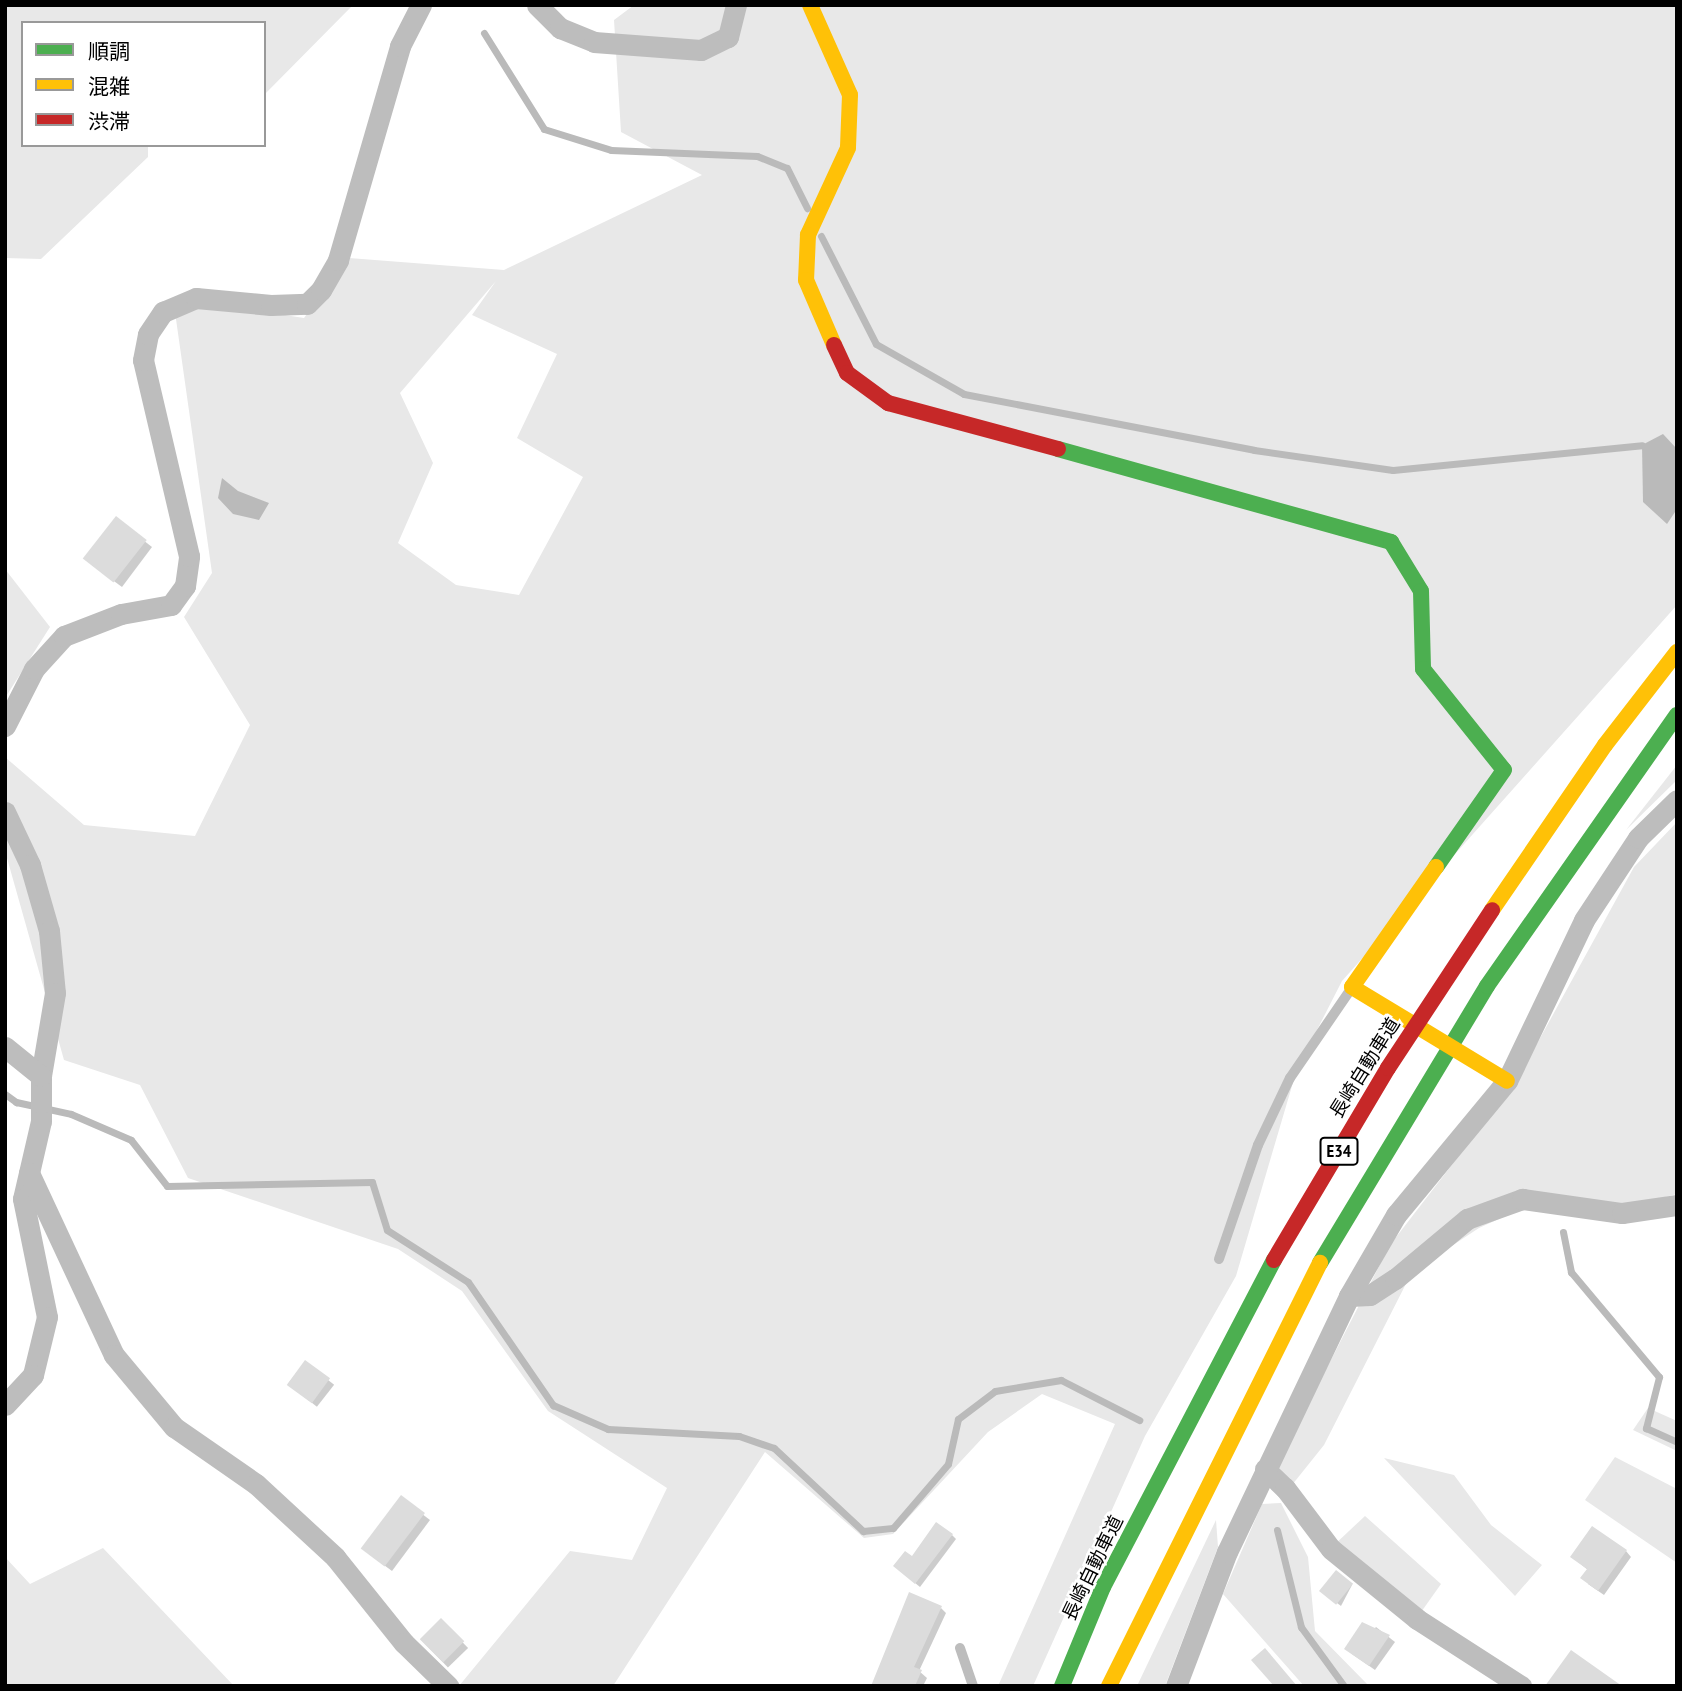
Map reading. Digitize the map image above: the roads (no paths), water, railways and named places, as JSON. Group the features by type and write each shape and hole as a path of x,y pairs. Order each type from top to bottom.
{"main road":[{"path":"810,5 850,94 848,148 808,235 806,281 847,373 888,403 1239,496 1391,542 1421,591 1423,669 1504,770 1352,987 1507,1081"},
{"name":"長崎自動車道","path":"1062,1686 1103,1587 1270,1267 1388,1068 1605,745 1677,652"},
{"name":"E34","path":"1109,1686 1299,1297 1487,986 1677,715"}],"street":[{"path":"5,726 34,669 64,636 121,614 171,605 186,586 188,556 144,360 148,334 163,312 196,298 271,305 307,304 321,290 338,261 400,46 421,5"},
{"path":"537,5 560,28 594,42 701,50 727,37 736,5"},
{"path":"1176,1686 1265,1469 1349,1296 1396,1215 1507,1081 1584,920 1638,838 1677,800"},
{"path":"5,812 30,865 49,931 55,993 41,1084 41,1121 23,1199 47,1317 33,1376 5,1405"},
{"path":"5,1047 41,1084"},
{"path":"29,1173 114,1355 174,1427 256,1485 335,1556 404,1643 448,1686"},
{"path":"1349,1296 1370,1294 1395,1279 1466,1219 1522,1199 1622,1213 1677,1205"},
{"path":"1265,1469 1285,1488 1331,1549 1417,1619 1521,1686"}],"lane":[{"path":"1219,1259 1258,1145 1290,1078 1352,987"},
{"path":"960,1648 973,1686"}],"waterway":[{"path":"484,33 544,129 611,150 757,156 787,168 807,208"},
{"path":"821,236 876,344 964,394 1254,450 1393,470 1642,445"},
{"path":"5,1094 16,1102 71,1114 131,1140 167,1186 372,1182 387,1230 468,1282 553,1405 608,1429 739,1436 774,1448 863,1531 893,1528 948,1464 958,1419 995,1391 1061,1380 1139,1420"},
{"path":"1563,1232 1571,1272 1659,1377 1646,1428 1677,1442"},
{"path":"1277,1530 1301,1627 1344,1686"}]}
